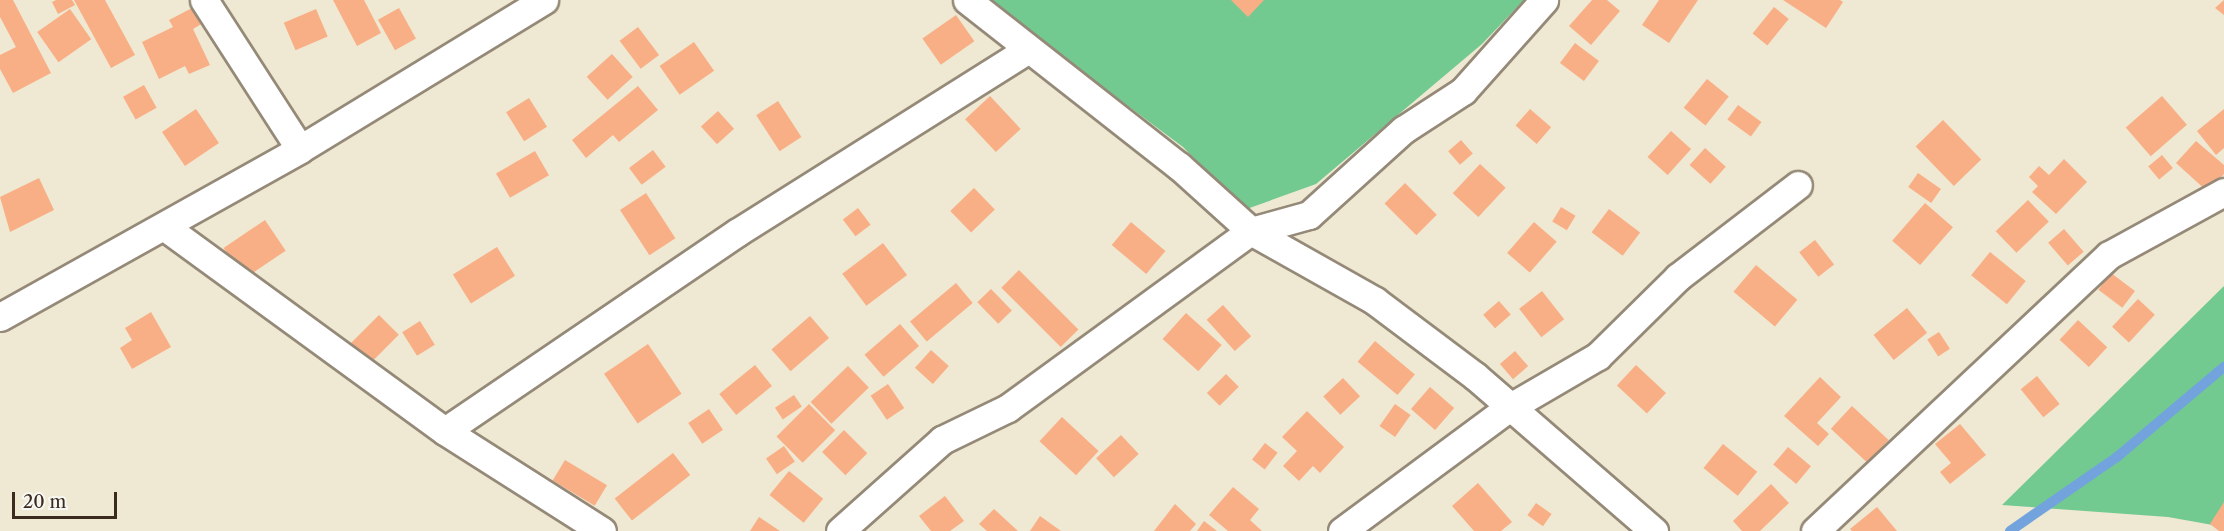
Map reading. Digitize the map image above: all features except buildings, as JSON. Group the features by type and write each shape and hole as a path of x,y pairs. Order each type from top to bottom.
{"street":[{"path":"204,0 300,149"},
{"path":"0,317 165,227 300,149 544,0"},
{"path":"967,0 1027,50 1179,166 1251,231 1375,301 1474,376 1507,409 1654,531"},
{"path":"840,531 942,440 1008,408 1251,231 1309,215 1402,130 1464,91 1544,0"},
{"path":"445,431 738,232 1027,50"},
{"path":"1342,531 1507,409 1598,356 1678,277 1798,185"},
{"path":"1815,531 2109,255 2224,192"},
{"path":"165,227 445,431 602,531"}],"green space":[{"path":"986,0 1524,0 1482,44 1316,184 1244,210 1183,147"},
{"path":"2224,286 2224,527 2168,517 2002,505"}],"waterway":[{"path":"2010,531 2117,457 2224,367"}]}
